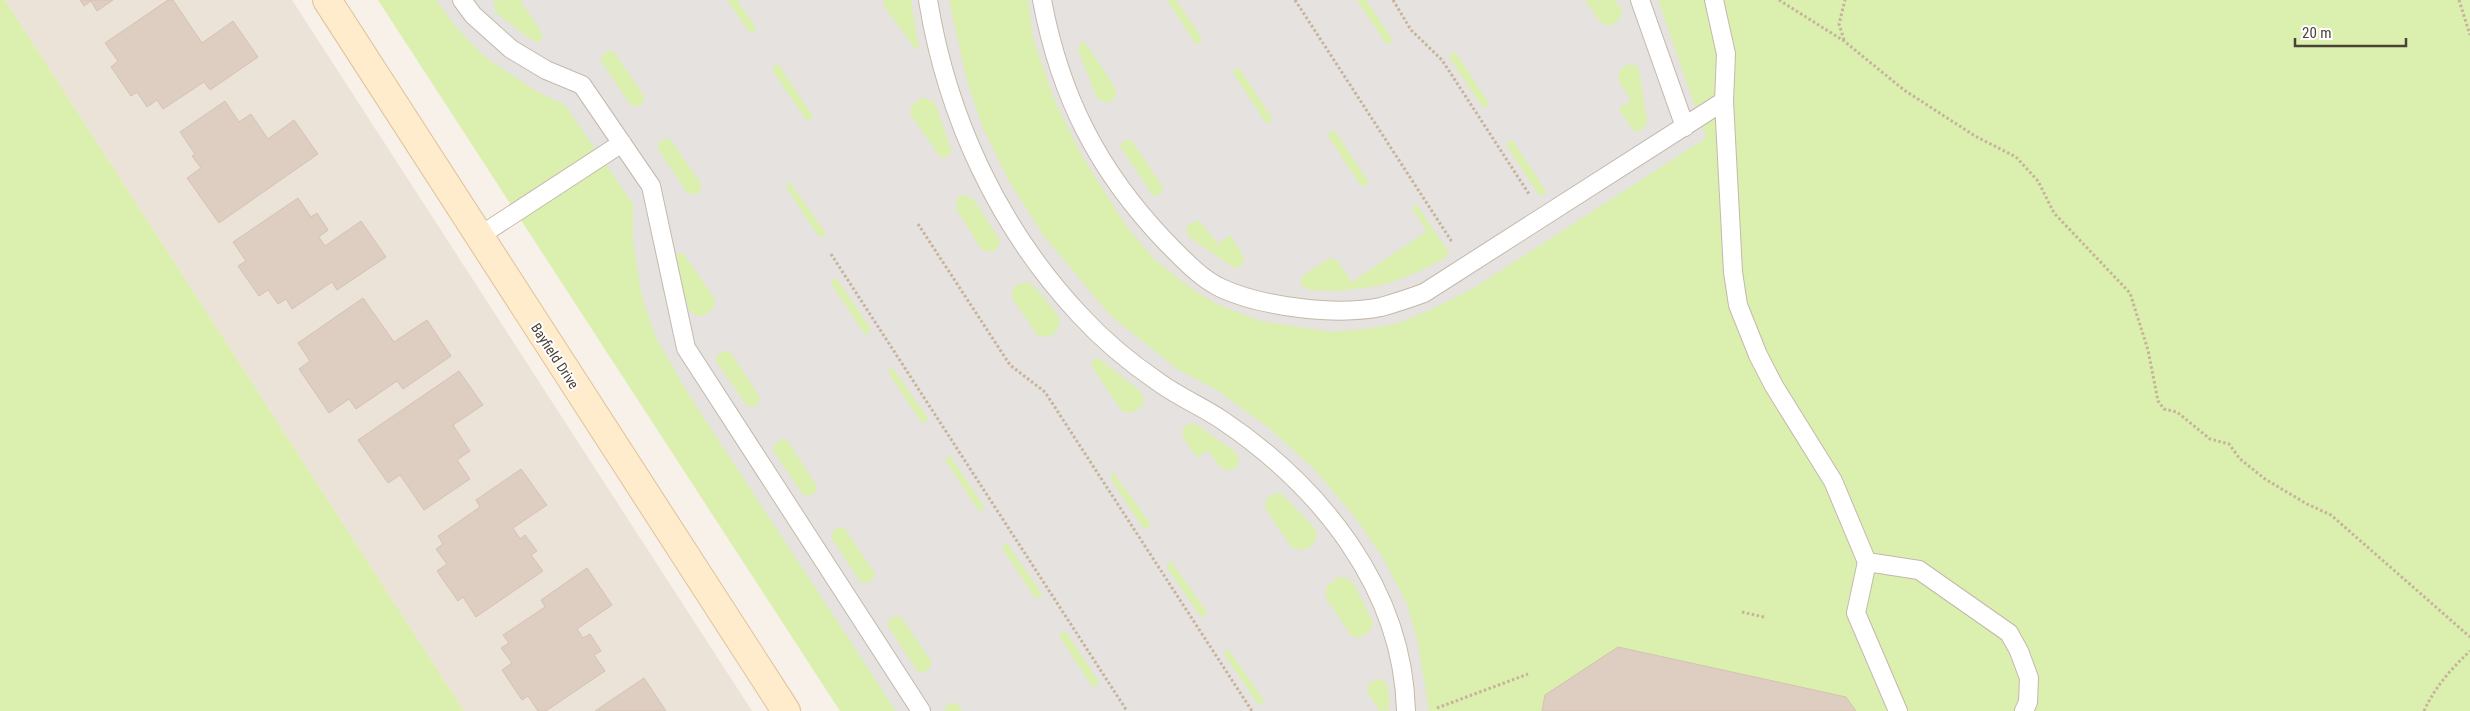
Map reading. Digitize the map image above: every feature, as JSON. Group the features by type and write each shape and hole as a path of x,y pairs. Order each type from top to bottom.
{"street":[{"name":"Bayfield Drive","path":"326,0 786,711"}],"lane":[{"path":"462,0 473,15 511,49 546,70 582,85 651,186 686,348 921,711"},
{"path":"928,0 935,40 965,136 990,188 1039,268 1079,315 1115,348 1157,382 1220,418 1255,443 1290,473 1327,512 1359,558 1384,604 1396,642 1405,689 1406,711"},
{"path":"1042,0 1050,41 1080,123 1106,169 1153,228 1187,264 1221,288 1275,304 1325,312 1380,307 1424,293 1724,101"},
{"path":"1640,0 1685,127"},
{"path":"1714,0 1726,54 1724,101 1733,272 1738,305 1758,355 1774,386 1834,480 1867,562 1856,613 1898,711"},
{"path":"478,237 622,143"},
{"path":"1867,562 1919,570 2009,634 2019,651 2029,678 2028,702 2024,711"}],"path":[{"path":"1294,0 1468,266"},
{"path":"1392,0 1412,30 1442,60 1534,202 1551,213"},
{"path":"1779,0 1844,41 1904,90 1975,136 2016,157 2038,181 2054,213 2130,293 2148,350 2158,401 2164,409 2177,412 2210,439 2229,444 2240,459 2265,479 2307,504 2331,515 2470,637"},
{"path":"1844,41 1839,24 1845,0"},
{"path":"2459,0 2470,35"},
{"path":"918,224 1010,365 1045,392 1252,711"},
{"path":"831,254 1127,711"},
{"path":"1742,612 1764,617"},
{"path":"2424,711 2432,694 2450,670 2470,651"},
{"path":"1437,708 1528,674"}],"shaded area":[{"path":"5,0 292,0 752,711 464,711"},
{"path":"436,0 494,0 495,12 533,41 539,42 542,39 542,33 520,0 727,0 749,32 752,33 756,28 737,0 884,0 883,5 916,50 919,48 911,0 949,0 967,81 983,128 1009,181 1043,235 1111,316 1177,369 1217,390 1269,428 1315,470 1354,516 1382,556 1407,604 1418,643 1429,711 1389,711 1389,708 1382,711 1390,705 1388,686 1383,680 1378,679 1368,684 1367,692 1380,711 962,711 958,704 952,703 948,704 944,711 896,711 691,398 656,338 643,300 638,274 633,239 633,204 565,105 533,89 485,57 456,27","holes":["609,50 614,52 645,97 641,106 631,106 601,61 602,55","776,64 779,65 812,115 812,119 806,120 772,70","921,98 927,98 935,103 951,149 951,153 945,158 940,157 910,114 912,105","666,138 671,140 702,185 698,194 688,194 658,149 658,143","789,181 826,236 819,237 786,187","962,195 973,198 1000,240 999,246 993,252 982,250 956,209 957,198","680,253 684,254 715,299 713,309 703,316 696,316 689,310 674,260 676,255","834,278 837,279 871,329 867,335 831,284","1025,282 1032,284 1059,316 1059,327 1054,334 1046,337 1037,335 1012,298 1013,287","724,351 730,352 760,397 756,407 747,406 716,361 717,355","1096,358 1100,359 1141,392 1144,400 1142,407 1131,413 1122,411 1091,366 1092,361","892,367 928,418 925,423 921,422 888,372","1188,424 1196,424 1237,453 1239,462 1237,467 1227,471 1221,468 1208,450 1197,458 1183,437 1183,428","782,439 787,440 817,486 813,495 803,495 773,450 774,444","949,455 984,506 982,511 978,510 945,460","1113,472 1150,523 1150,527 1143,528 1110,478","1281,493 1316,529 1316,540 1310,547 1302,550 1292,548 1265,508 1266,500 1273,494","839,527 844,528 875,573 871,582 861,583 831,537 832,532","1006,542 1042,594 1041,597 1035,598 1002,548","1171,561 1207,612 1204,617 1201,617 1167,567","1338,577 1346,578 1353,582 1373,622 1371,630 1360,638 1351,636 1326,598 1326,587","896,616 901,617 932,662 928,671 918,672 888,626 888,620","1063,631 1066,632 1099,682 1096,687 1092,686 1059,636","1228,649 1264,700 1261,705 1258,704 1224,654"]},
{"path":"1028,0 1167,0 1195,43 1199,44 1202,38 1176,0 1357,0 1386,44 1389,45 1392,39 1366,0 1585,0 1600,22 1610,26 1619,20 1621,15 1622,9 1615,0 1658,0 1706,138 1472,289 1399,323 1366,329 1331,332 1261,321 1223,307 1196,292 1156,261 1126,226 1082,156 1054,99 1033,38","holes":["1085,42 1115,87 1116,96 1111,101 1106,103 1097,98 1078,50 1080,43","1452,52 1456,53 1489,103 1485,108 1482,107 1449,57","1628,64 1637,66 1639,69 1647,120 1646,125 1640,132 1633,130 1618,109 1631,100 1618,80 1620,70","1236,68 1239,68 1272,118 1269,124 1266,123 1233,73","1332,130 1335,131 1368,181 1368,185 1361,186 1328,136","1128,139 1132,141 1163,187 1160,195 1155,196 1152,194 1120,144","1510,140 1513,141 1546,191 1543,196 1539,195 1506,145","1415,203 1449,252 1446,258 1413,274 1386,284 1365,288 1337,291 1309,290 1301,285 1301,277 1329,258 1337,260 1352,282 1427,231 1412,209","1199,220 1218,244 1230,235 1244,259 1241,267 1234,268 1189,237 1186,226"]}],"green space":[{"path":"0,0 5,0 464,711 0,711"},
{"path":"378,0 2470,0 2470,711 840,711"}],"building":[{"path":"80,0 113,0 97,11 91,1 84,6"},
{"path":"168,0 173,0 202,43 233,21 258,57 210,90 204,82 163,109 157,100 147,107 137,92 131,96 111,67 118,61 105,43"},
{"path":"225,101 239,122 251,114 268,139 294,120 318,154 219,223 187,178 201,168 192,156 195,154 180,132"},
{"path":"298,198 311,217 317,213 328,230 319,237 325,246 361,221 386,257 337,290 332,282 292,309 286,299 278,304 268,290 259,296 238,266 246,261 233,242"},
{"path":"363,298 394,342 427,320 451,356 403,389 397,381 356,409 349,399 329,413 299,369 310,361 298,343"},
{"path":"459,371 483,405 453,425 470,451 457,460 470,479 424,510 400,475 388,483 358,440"},
{"path":"521,469 547,505 513,528 520,539 525,535 537,551 531,555 543,571 476,617 463,597 458,601 437,571 447,564 436,549 443,544 438,536 480,507 476,500"},
{"path":"587,568 612,605 577,629 583,638 590,634 601,651 594,655 605,671 546,711 538,711 528,696 522,700 502,670 512,663 501,648 509,643 503,635 545,607 541,600"},
{"path":"1618,647 1846,697 1856,711 1542,711 1545,695"},
{"path":"644,678 666,711 595,711"}]}
